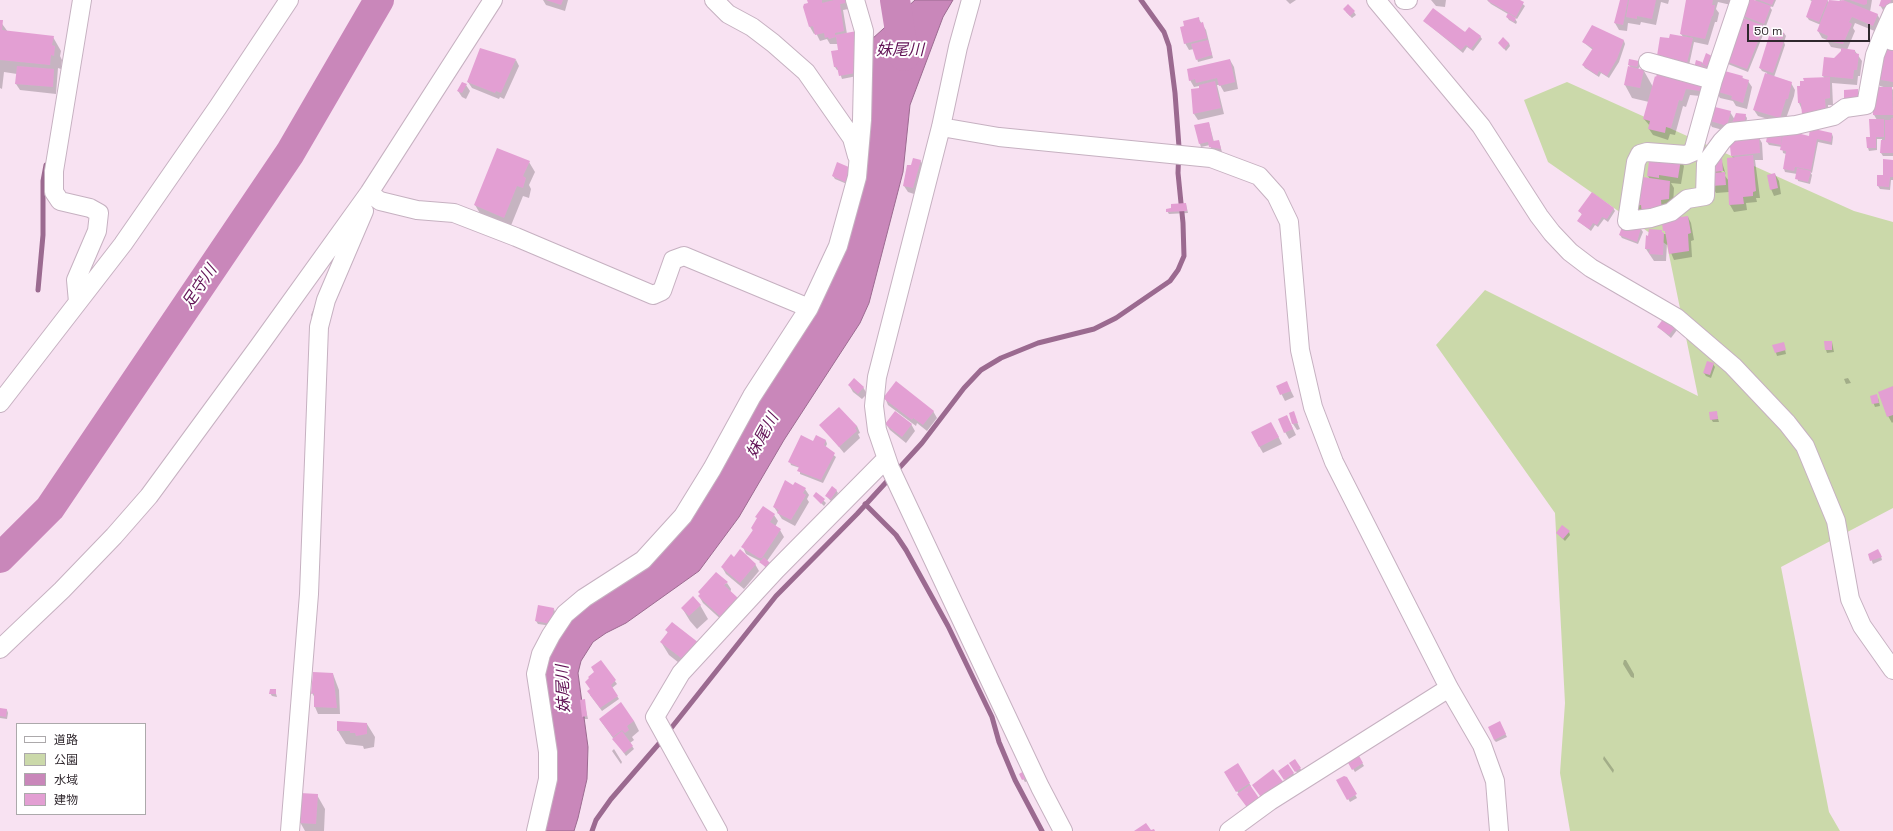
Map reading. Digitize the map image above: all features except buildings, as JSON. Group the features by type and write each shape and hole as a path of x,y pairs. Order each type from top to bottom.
{"street":[{"path":"78,302 76,280 97,231 99,213 90,208 60,202 54,192 54,171 82,0"},
{"path":"0,404 127,237 218,107 290,0"},
{"path":"0,649 62,590 149,496 369,193 493,0"},
{"path":"714,0 728,14 752,27 774,43 806,72 852,138 859,161"},
{"path":"536,831 548,779 548,752 538,695 536,674 542,654 551,635 565,614 584,598 643,560 683,516 752,396 809,308 838,246 857,177 859,161 864,65 864,31 855,0"},
{"path":"971,0 958,47 941,127 877,377 874,406 877,430 891,469 1040,787 1063,831"},
{"path":"1376,0 1481,126 1539,216 1570,252 1591,268 1677,318 1733,366 1787,423 1805,446 1836,521 1850,599 1862,626 1893,670"},
{"path":"1740,0 1713,80 1693,152 1686,155 1647,152 1640,154 1636,162 1627,221 1651,218 1671,212 1687,199 1705,196 1706,163 1722,141 1731,132 1796,125 1834,116 1845,108 1866,105 1875,55 1887,39 1893,12"},
{"path":"1648,62 1713,80"},
{"path":"941,127 999,138 1211,158 1259,176 1276,195 1289,222 1300,350 1313,407 1334,462 1449,688 1482,745 1495,781 1499,831"},
{"path":"369,193 380,201 417,210 454,214 516,237 653,295 662,291 673,260 684,256 809,308"},
{"path":"290,831 309,594 319,327 326,300 361,221 369,193"},
{"path":"718,831 655,717 681,673 776,570 891,469"},
{"path":"1229,831 1270,801 1449,688"}],"green space":[{"path":"1567,82 1854,211 1893,222 1893,508 1781,567 1829,812 1840,831 1570,831 1560,773 1565,703 1555,513 1436,345 1485,290 1698,396 1667,245 1548,162 1524,100"}],"water":[{"name":"妹尾川","path":"915,0 953,0 943,17 910,105 903,172 869,303 860,323 784,440 739,517 699,571 626,623 606,633 593,642 581,661 578,673 588,747 587,779 578,818 574,831 541,831 541,671 570,615 641,567 837,258 872,39"}],"waterway":[{"name":"足守川","path":"0,558 50,508 290,153 379,0"},
{"path":"895,0 904,56"},
{"path":"668,732 776,596 857,514 922,443 964,388 981,370 1001,358 1038,343 1094,329 1116,318 1170,281 1178,270 1184,256 1183,223 1178,173 1179,147 1175,93 1169,46 1164,32 1141,0"},
{"path":"38,290 43,235 43,181 46,165"},
{"path":"865,504 896,535 906,550 948,626 992,717 999,742 1015,780 1042,831"},
{"path":"592,831 596,820 611,799 663,739"}]}
